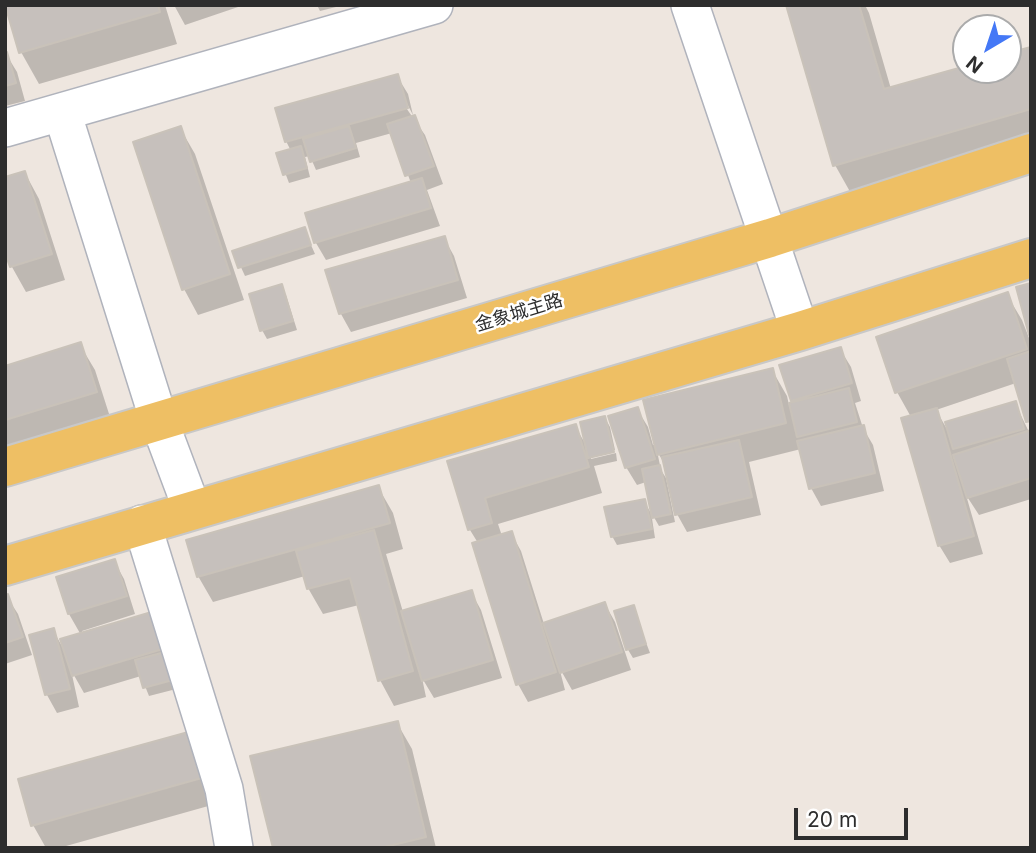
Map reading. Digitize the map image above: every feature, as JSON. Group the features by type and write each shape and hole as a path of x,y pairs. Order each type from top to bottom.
{"main road":[{"name":"金象城主路","path":"5,467 770,238 1031,153"},
{"path":"5,566 800,331 1031,258"}],"street":[{"path":"5,128 434,5"},
{"path":"690,5 800,331"},
{"path":"62,112 159,421 192,509"},
{"path":"142,524 223,789 234,848"}],"building":[{"path":"5,5 158,5 160,12 19,53"},
{"path":"786,5 859,5 884,89 952,70 952,84 1022,84 1022,49 1031,47 1031,109 833,166"},
{"path":"7,52 16,83 5,86 5,53"},
{"path":"398,74 408,108 285,142 275,108"},
{"path":"415,115 434,166 405,176 387,124"},
{"path":"181,126 230,274 182,290 133,142"},
{"path":"349,126 356,148 310,162 303,139"},
{"path":"301,146 307,168 283,175 276,153"},
{"path":"25,171 52,254 10,267 5,253 5,177"},
{"path":"422,178 431,208 314,243 305,213"},
{"path":"305,227 311,245 238,268 232,251"},
{"path":"445,236 458,280 339,314 325,270"},
{"path":"1031,283 1031,335 1029,335 1016,287"},
{"path":"282,284 293,321 260,331 249,294"},
{"path":"1008,292 1027,349 895,393 876,337"},
{"path":"81,342 97,392 5,420 5,366"},
{"path":"841,347 852,383 791,401 779,365"},
{"path":"1031,351 1031,421 1026,422 1007,359"},
{"path":"773,368 786,423 657,455 643,400"},
{"path":"849,388 857,422 797,437 789,403"},
{"path":"1016,401 1024,429 953,449 945,422"},
{"path":"638,407 655,459 625,468 608,416"},
{"path":"937,408 974,536 938,546 901,418"},
{"path":"605,416 614,452 588,458 580,422"},
{"path":"576,424 589,467 485,498 492,523 468,530 447,461"},
{"path":"864,425 875,473 809,489 797,441"},
{"path":"1031,430 1031,478 967,498 953,455"},
{"path":"739,440 752,497 675,515 662,457"},
{"path":"660,465 671,514 652,518 642,469"},
{"path":"379,485 390,523 197,577 186,540"},
{"path":"645,499 652,529 611,537 604,507"},
{"path":"374,530 413,671 378,681 350,578 307,589 296,551"},
{"path":"512,531 556,672 516,685 472,543"},
{"path":"115,559 127,596 68,614 56,577"},
{"path":"472,590 493,660 422,681 401,611"},
{"path":"8,594 23,637 5,643 5,595"},
{"path":"605,602 622,652 560,673 543,623"},
{"path":"634,605 646,644 626,650 614,611"},
{"path":"155,611 166,648 72,676 60,639"},
{"path":"54,628 70,689 45,695 29,635"},
{"path":"173,650 180,678 143,688 135,660"},
{"path":"398,721 426,837 380,848 273,848 250,756"},
{"path":"192,731 205,777 31,826 18,779"}]}
